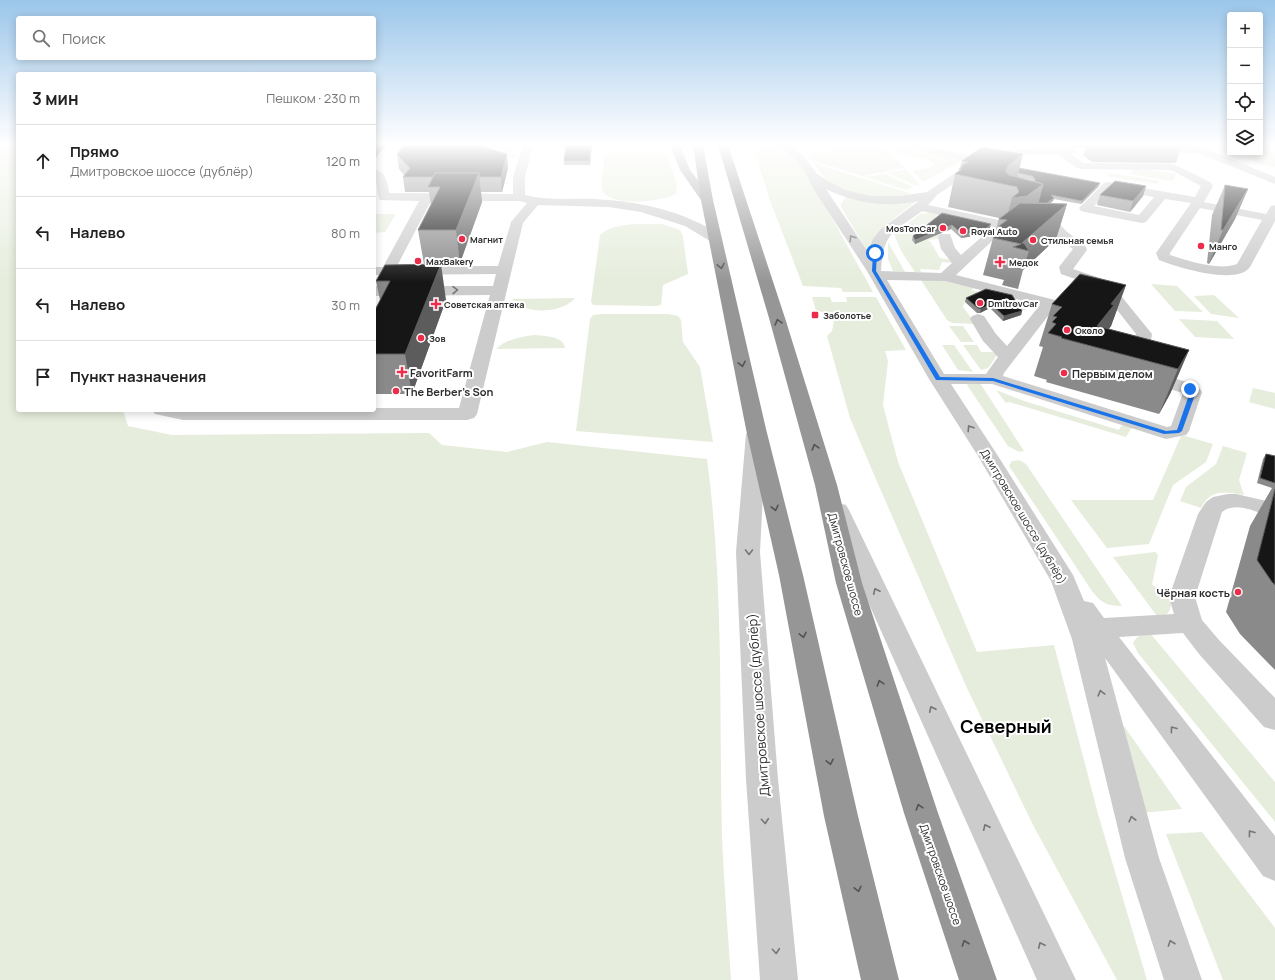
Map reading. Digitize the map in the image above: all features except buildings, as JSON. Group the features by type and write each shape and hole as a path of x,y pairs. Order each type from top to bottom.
{"highway":[{"path":"705,191 756,429 791,575 841,816 880,980"},
{"name":"Дмитровское шоссе","path":"739,191 826,485 851,590 921,813 978,980"}],"main road":[{"path":"699,191 707,203"}],"street":[{"path":"172,412 183,414 314,412 467,414 516,222 532,206 526,200 523,191"},
{"name":"Дмитровское шоссе (дублёр)","path":"823,191 1064,581 1086,639 1142,858 1183,980"},
{"path":"837,191 862,198 881,200 903,200 930,196"},
{"path":"937,191 920,207 892,226 880,239 875,253 875,273 945,277 1050,303 995,372 993,379"},
{"path":"1102,191 1085,208 1142,219 1162,194"},
{"path":"1142,191 1198,202 1273,213 1244,267 1240,270 1220,271 1174,261 1164,257 1163,253 1198,202 1204,191"},
{"path":"377,198 425,200 526,200"},
{"path":"377,198 526,200 617,205 666,216 698,227 715,238"},
{"path":"378,271 425,200"},
{"path":"666,216 694,213 707,203"},
{"path":"920,207 1003,225 945,277"},
{"path":"938,379 993,379 1166,433 1179,431 1193,392 1190,389 1138,374 1130,370 1129,366 1142,345 1144,334 1104,284 1097,280 1073,274 1066,270 1066,267 1080,250 1079,247 1060,233 1046,215 1022,208"},
{"path":"945,237 948,249 960,263"},
{"path":"378,271 504,270"},
{"path":"376,293 499,290"},
{"path":"978,319 989,337 1008,357"},
{"name":"Дмитровское шоссе (дублёр)","path":"756,429 748,552 762,779 779,980"},
{"path":"826,485 1057,980"},
{"path":"1275,511 1251,502 1224,501 1216,505 1209,514 1182,597 1190,623 1209,647 1275,718"},
{"path":"1064,581 1096,628 1275,864"},
{"path":"1096,628 1190,623"}],"green space":[{"path":"0,191 16,191 16,412 124,412 128,426 172,435 429,433 442,445 507,452 547,442 707,459 716,554 720,648 722,838 731,980 0,980"},
{"path":"603,191 676,191 676,194 669,197 636,202 614,199 606,195"},
{"path":"767,191 817,191 873,292 843,292 841,288 803,286"},
{"path":"847,191 902,191 912,194 882,198"},
{"path":"846,196 895,203 916,202 882,230 877,236 869,254 841,207 841,204"},
{"path":"376,214 396,214 385,232 376,233"},
{"path":"920,214 938,214 935,217 987,228 979,236 975,234 970,227 931,231 939,235 941,239 927,240 930,241 940,258 954,260 953,263 942,262 939,270 920,269 921,272 915,272 901,251 894,234"},
{"path":"662,224 680,230 683,236 688,274 663,285 661,305 593,305 591,302 600,235 605,231 616,227"},
{"path":"888,242 905,272 893,271 888,259"},
{"path":"921,280 940,280 974,288 971,290 1030,305 1029,308 1019,312 965,301 963,307 976,324 952,323 947,320"},
{"path":"1151,284 1177,286 1203,312 1175,311"},
{"path":"1214,295 1239,318 1211,314 1194,296"},
{"path":"812,297 830,297 832,302 847,302 846,297 876,297 906,350 885,351 888,361 883,405 898,462 977,652 1054,645 1098,814 1147,980 1117,980 1032,823 966,686 850,418 827,336 832,331 834,321 827,313 816,311"},
{"path":"575,298 569,303 553,310 534,310 525,308 512,299"},
{"path":"668,314 678,316 681,320 683,342 700,367 713,442 576,431 590,319 593,315"},
{"path":"1179,319 1217,321 1234,339 1195,337"},
{"path":"949,326 963,326 974,342 961,342"},
{"path":"534,335 553,337 561,341 565,348 496,349 509,341"},
{"path":"942,345 954,345 973,372 958,370"},
{"path":"963,345 977,345 981,352 993,352 997,355 988,368 981,370"},
{"path":"969,383 980,383 1024,451 1019,452 1008,446 967,385"},
{"path":"1253,388 1275,393 1275,409 1249,402"},
{"path":"996,390 1024,401 1119,430 1121,426 1124,425 1132,427 1126,437 1009,402 1006,403"},
{"path":"1181,436 1213,444 1206,462 1173,485 1149,544 1107,548 1071,500 1153,500"},
{"path":"1223,446 1247,453 1239,480 1244,495 1231,493 1214,494 1209,497 1201,508 1180,501 1186,487 1216,464"},
{"path":"1019,460 1026,464 1122,606 1105,603 1092,591 1009,466 1012,461"},
{"path":"1155,552 1158,555 1152,585 1171,595 1170,610 1162,616 1157,616 1113,557"},
{"path":"1149,632 1275,782 1275,822 1138,653 1133,643 1140,636"},
{"path":"1124,726 1182,809 1141,813 1121,732"},
{"path":"1202,832 1275,928 1275,980 1223,980 1166,834"}],"place":[{"name":"MosTonCar","path":"943,228"},
{"name":"Royal Auto","path":"963,231"},
{"name":"Магнит","path":"462,239"},
{"name":"Стильная семья","path":"1033,240"},
{"name":"Манго","path":"1201,246"},
{"name":"MaxBakery","path":"418,261"},
{"name":"Медок","path":"1000,262"},
{"name":"DmitrovCar","path":"980,303"},
{"name":"Советская аптека","path":"436,304"},
{"name":"Заболотье","path":"815,315"},
{"name":"Около","path":"1067,330"},
{"name":"Зов","path":"421,338"},
{"name":"FavoritFarm","path":"402,372"},
{"name":"Первым делом","path":"1064,373"},
{"name":"The Berber's Son","path":"396,391"},
{"name":"Чёрная кость","path":"1238,592"}],"district":[{"name":"Северный","path":"1006,726"}],"route":[{"path":"875,253 874,271 938,379 993,379 1011,386 1166,433 1179,431 1193,392 1190,389"}]}
